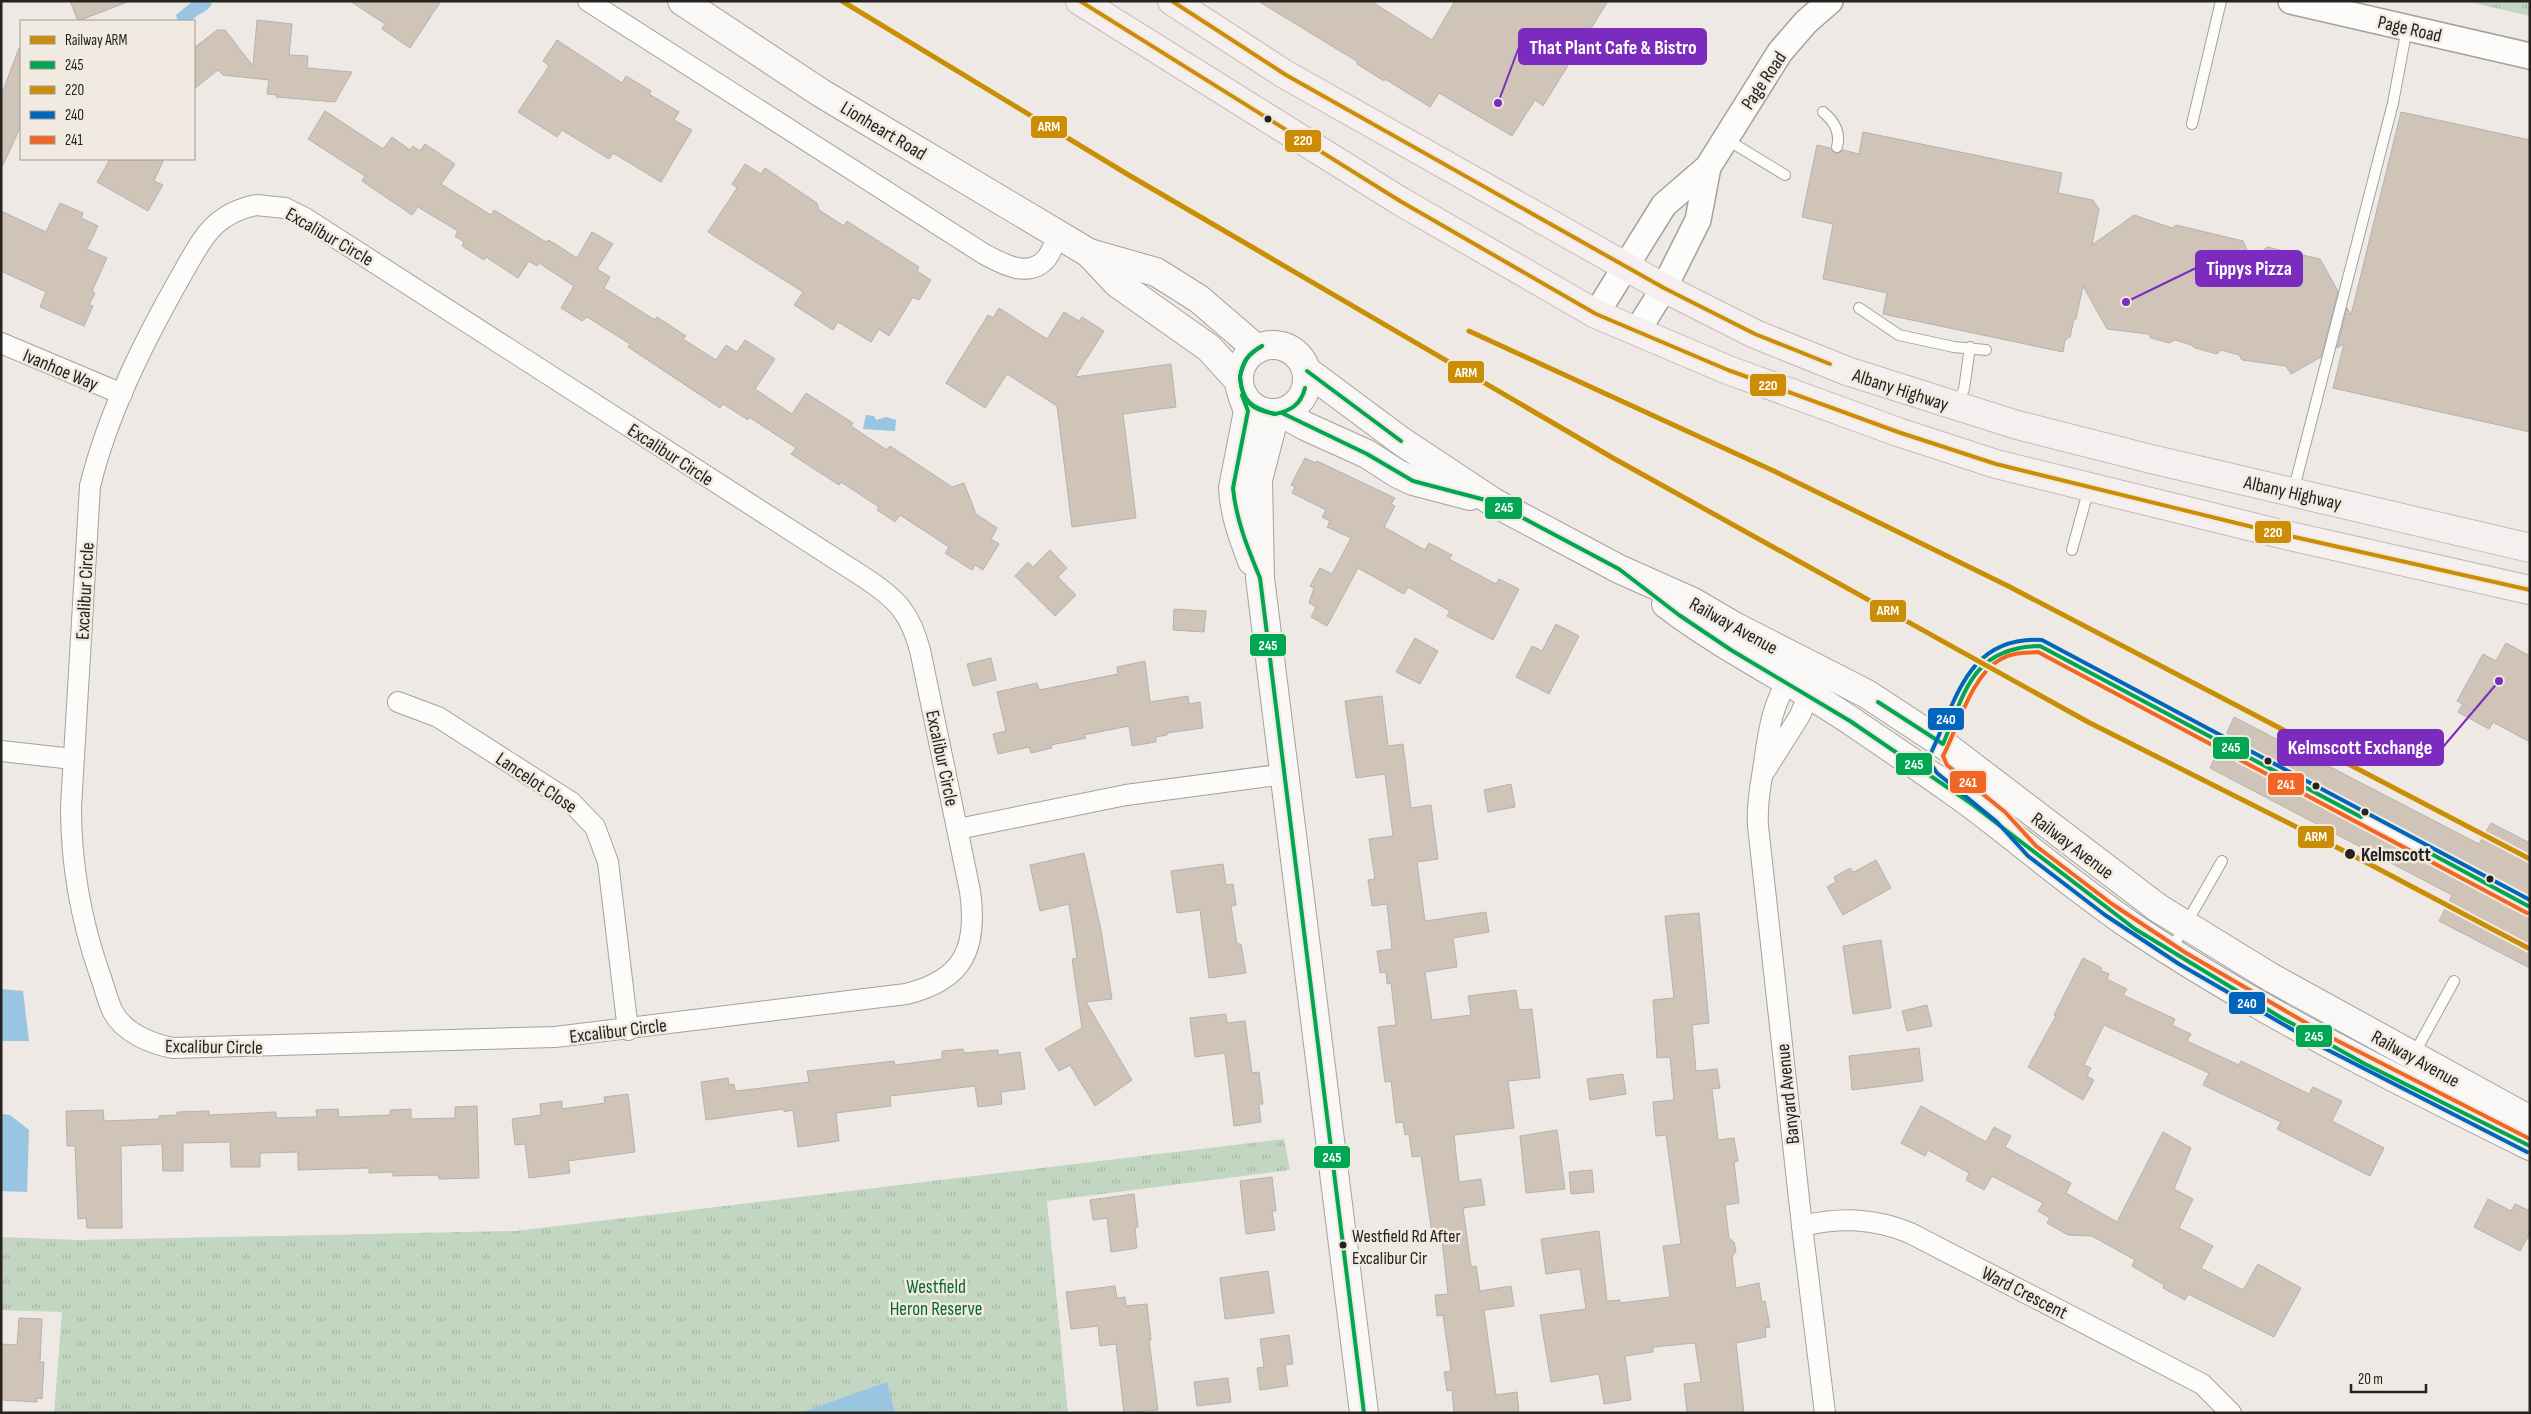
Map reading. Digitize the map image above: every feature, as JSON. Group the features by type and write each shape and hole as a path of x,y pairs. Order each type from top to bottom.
{"highway":[{"path":"1080,1 1400,201 1596,314 1728,370 1898,432 1996,464 2281,534 2530,590"},
{"name":"Albany Highway","path":"1172,1 1286,75 1664,288 1755,334 1847,371 1956,407 2150,460 2530,548"},
{"path":"2281,534 2293,492"}],"main road":[{"name":"Lionheart Road","path":"682,1 821,93 1089,253 1117,283 1209,348 1241,388"},
{"name":"Lionheart Road","path":"1089,253 1156,272 1199,299 1257,348"},
{"path":"1241,388 1253,407 1259,411 1279,413 1290,409 1303,396 1308,380 1307,371 1302,361 1287,348 1267,345 1257,348 1243,362 1241,388 1248,412 1233,488 1234,500 1247,548 1260,578"},
{"name":"Railway Avenue","path":"1307,371 1401,441 1493,502 1619,569 1679,615 1731,650 1801,671 1867,694 1943,744 2131,889 2185,924 2272,978 2412,1057 2530,1120"},
{"path":"1279,413 1258,480 1260,578 1364,1413"},
{"name":"Railway Avenue","path":"1279,413 1367,454 1398,474 1413,481 1493,502"},
{"name":"Railway Avenue","path":"1801,671 1809,696 1850,721 1969,802 2114,914 2280,1017 2365,1064 2530,1146"},
{"path":"1943,744 1937,755 1937,762 1942,769 1991,808 2020,835 2032,851"}],"street":[{"path":"588,1 984,254 1013,269 1030,268 1046,260 1060,235"},
{"name":"Page Road","path":"1637,331 1664,288 1698,220 1708,168 1724,139 1780,52 1806,22 1830,1"},
{"name":"Page Road","path":"2291,1 2530,56"},
{"name":"Page Road","path":"1596,314 1624,265 1664,205 1708,168"},
{"name":"Excalibur Circle","path":"256,205 274,206 296,212 893,598 906,615 917,639 958,829 974,916 972,934 961,963 943,980 922,990 906,994 555,1038 191,1049 158,1046 144,1039 114,1013 86,934 75,884 71,844 73,760 90,486 104,440 122,394 169,298 214,226 230,214 256,205"},
{"name":"Ivanhoe Way","path":"1,343 122,394"},
{"name":"Banyard Avenue","path":"1801,671 1777,700 1768,730 1758,826 1802,1226 1825,1413"},
{"name":"Banyard Avenue","path":"1762,776 1788,737 1809,696"},
{"name":"Lancelot Close","path":"398,702 446,722 571,802 595,827 608,862 628,1030"},
{"path":"1,751 73,760"},
{"name":"Excalibur Circle","path":"958,829 1126,796 1285,774"},
{"name":"Ward Crescent","path":"1802,1226 1829,1220 1860,1219 1882,1223 1910,1233 2190,1377 2219,1398 2231,1413"}],"lane":[{"path":"2192,124 2221,1"},
{"path":"2293,492 2392,103 2407,27"},
{"path":"1823,112 1830,118 1838,134 1837,147"},
{"path":"1724,139 1785,175"},
{"path":"1859,308 1899,335 1954,347 1986,350"},
{"path":"1956,407 1964,388 1970,348"},
{"path":"2072,550 2089,487"},
{"path":"1943,744 1972,679 1983,664 2003,649 2016,645 2040,646 2530,907"},
{"path":"2171,951 2222,861"},
{"path":"2412,1057 2454,981"}],"green space":[{"path":"2465,1 2530,1 2530,16"},
{"name":"Westfield Heron Reserve","path":"1284,1139 1290,1170 1047,1201 1068,1413 54,1413 62,1312 1,1310 1,1237 79,1240 516,1231"}],"water":[{"path":"193,1 209,1 212,4 193,20 178,20 176,15"},
{"path":"866,415 874,416 876,420 886,417 896,420 895,431 863,429"},
{"path":"1,989 23,991 29,1041 1,1041"},
{"path":"1,1114 10,1115 29,1130 27,1192 1,1191"},
{"path":"887,1382 895,1413 800,1413"}],"building":[{"path":"70,1 130,1 81,20 78,20"},
{"path":"350,1 441,1 410,48 382,29 385,24"},
{"path":"1258,1 1371,1 1432,40 1455,1 1608,1 1543,106 1535,100 1512,136 1439,93 1430,107 1385,79 1384,81 1357,64 1358,62"},
{"path":"257,20 292,24 289,55 308,56 307,68 352,72 335,102 276,97 277,95 267,94 269,80 223,75 218,70 195,88 195,47 217,30 225,30 253,66"},
{"path":"557,40 622,83 626,76 651,91 649,94 679,112 674,120 692,130 661,182 613,153 609,159 562,130 557,137 518,112 549,66 543,61"},
{"path":"19,48 20,128 1,169 1,96"},
{"path":"325,111 383,149 392,137 410,150 413,146 420,151 425,144 455,164 441,184 491,215 494,210 546,242 549,240 577,258 592,232 613,244 597,269 610,277 604,288 655,320 657,317 686,336 683,339 716,360 726,345 737,352 745,340 775,359 755,389 792,414 806,393 853,423 851,426 887,450 890,446 952,487 964,483 976,514 997,528 991,539 999,544 983,570 975,565 972,570 945,553 949,547 900,515 895,522 877,510 879,507 841,482 839,485 791,454 796,448 749,417 748,420 723,404 720,408 628,347 630,344 587,317 582,321 561,308 574,286 539,263 537,266 529,261 518,278 486,257 484,260 462,246 464,242 455,236 458,231 418,207 412,215 362,181 365,176 308,139"},
{"path":"2401,112 2530,140 2530,432 2333,388 2344,344 2337,348 2347,308 2351,315"},
{"path":"1863,132 2062,173 2058,193 2093,200 2099,209 2092,245 2134,215 2172,228 2176,225 2243,241 2252,261 2267,247 2320,259 2338,291 2321,357 2291,374 2286,366 2242,360 2239,355 2221,350 2217,354 2175,340 2169,343 2151,338 2148,334 2107,329 2083,286 2076,319 2074,319 2070,337 2065,340 2063,352 1883,314 1887,293 1823,279 1833,224 1802,217 1817,145 1830,148 1835,154 1843,150 1859,154"},
{"path":"109,160 164,160 154,181 163,185 148,211 97,182"},
{"path":"745,164 761,174 765,168 817,203 819,210 844,226 847,221 919,267 917,271 931,280 919,300 913,297 889,336 879,329 871,342 838,322 833,330 794,305 803,292 708,232 737,188 732,184"},
{"path":"60,203 83,213 81,218 98,226 87,249 107,258 92,291 95,293 89,305 93,306 84,326 40,307 46,292 1,271 1,211 46,232"},
{"path":"999,308 1047,339 1064,312 1079,321 1082,317 1104,331 1075,377 1171,364 1176,407 1123,414 1136,518 1072,527 1057,406 1007,374 985,408 946,383 988,315 993,318"},
{"path":"1305,458 1316,463 1317,461 1395,498 1391,504 1395,506 1384,527 1425,550 1429,543 1452,555 1449,559 1496,584 1499,579 1519,589 1493,640 1447,616 1450,611 1408,587 1404,594 1358,568 1327,626 1311,617 1316,607 1309,603 1314,588 1310,586 1320,568 1332,574 1351,538 1327,527 1330,521 1322,517 1326,510 1292,493 1295,487 1291,485"},
{"path":"1050,550 1067,568 1058,577 1076,595 1055,616 1015,576 1028,562 1033,567"},
{"path":"1174,609 1206,611 1204,632 1173,630"},
{"path":"1556,624 1579,636 1549,694 1516,677 1532,646 1542,651"},
{"path":"1415,638 1438,651 1420,684 1396,672"},
{"path":"2506,643 2530,656 2530,742 2493,722 2489,729 2458,712 2463,704 2457,701 2483,654 2496,661"},
{"path":"991,658 996,680 973,686 967,664"},
{"path":"1145,661 1150,702 1188,696 1189,704 1200,702 1203,728 1167,733 1167,735 1156,737 1156,742 1132,746 1129,726 1084,735 1086,738 1051,745 1052,748 1031,753 1029,747 998,754 993,734 1006,731 997,692 1037,683 1039,690 1118,674 1117,667"},
{"path":"1382,696 1388,746 1403,744 1411,808 1431,805 1438,859 1417,862 1425,921 1486,912 1489,932 1453,938 1457,967 1425,972 1432,1020 1471,1015 1468,996 1516,990 1519,1010 1532,1009 1540,1078 1508,1081 1514,1128 1454,1135 1459,1182 1481,1179 1485,1205 1463,1208 1471,1267 1476,1266 1480,1291 1511,1286 1514,1306 1484,1310 1496,1395 1517,1392 1519,1413 1454,1413 1452,1390 1447,1391 1444,1372 1451,1371 1443,1315 1437,1316 1435,1295 1448,1294 1442,1240 1433,1241 1421,1156 1412,1157 1409,1134 1405,1135 1403,1122 1396,1123 1391,1081 1385,1082 1378,1027 1396,1025 1391,983 1387,984 1386,972 1380,973 1377,951 1392,949 1387,904 1372,906 1368,880 1375,879 1369,839 1393,836 1385,774 1356,778 1345,701"},
{"path":"2234,717 2479,844 2491,823 2530,843 2530,899 2225,737"},
{"path":"2219,749 2530,914 2530,968 2439,921 2452,895 2210,768"},
{"path":"1511,784 1515,807 1488,812 1484,790"},
{"path":"1084,853 1101,930 1112,999 1086,1002 1132,1080 1095,1106 1070,1065 1059,1071 1045,1049 1082,1028 1072,959 1077,958 1069,904 1040,911 1030,865"},
{"path":"1876,860 1891,888 1843,915 1827,887 1836,882 1834,877 1850,868 1854,872"},
{"path":"1223,864 1226,885 1233,884 1236,905 1231,906 1237,944 1241,944 1246,973 1209,978 1200,910 1177,913 1171,871"},
{"path":"1699,913 1709,1023 1692,1025 1696,1071 1717,1069 1720,1088 1712,1089 1718,1140 1734,1138 1738,1161 1734,1162 1739,1203 1725,1205 1729,1238 1734,1242 1736,1251 1732,1257 1736,1288 1759,1283 1762,1302 1765,1301 1770,1327 1765,1328 1766,1337 1736,1343 1744,1413 1687,1413 1684,1384 1701,1382 1695,1343 1653,1347 1653,1352 1625,1356 1631,1400 1604,1404 1599,1374 1551,1382 1540,1315 1586,1309 1580,1269 1546,1274 1541,1239 1599,1231 1607,1301 1620,1300 1620,1303 1670,1297 1663,1246 1681,1244 1666,1135 1656,1136 1653,1102 1674,1100 1670,1057 1657,1058 1653,1000 1674,998 1665,916"},
{"path":"1881,940 1891,1008 1853,1014 1843,946"},
{"path":"2083,958 2109,974 2107,979 2127,989 2123,995 2175,1019 2172,1025 2191,1034 2187,1041 2239,1065 2241,1061 2309,1094 2313,1087 2342,1101 2332,1121 2384,1148 2370,1176 2277,1129 2281,1122 2203,1085 2209,1073 2104,1025 2084,1065 2091,1068 2087,1076 2094,1080 2083,1100 2028,1067 2056,1016 2054,1015"},
{"path":"1927,1005 1932,1026 1907,1031 1902,1011"},
{"path":"1226,1014 1227,1023 1245,1021 1252,1073 1259,1072 1263,1104 1259,1104 1261,1122 1234,1126 1225,1053 1195,1057 1190,1018"},
{"path":"1919,1048 1923,1081 1852,1090 1849,1056"},
{"path":"963,1049 964,1053 998,1050 998,1055 1020,1052 1025,1089 1001,1092 1002,1104 978,1107 975,1086 890,1096 891,1106 836,1113 839,1141 798,1147 793,1110 784,1112 784,1109 706,1120 701,1082 728,1078 729,1085 734,1084 735,1091 762,1088 809,1082 807,1071 894,1061 895,1065 942,1059 942,1051"},
{"path":"1623,1074 1626,1094 1590,1100 1587,1079"},
{"path":"628,1094 635,1152 568,1161 570,1173 529,1178 525,1144 515,1145 512,1119 541,1115 540,1104 562,1101 562,1109 605,1103 604,1097"},
{"path":"477,1106 479,1178 439,1179 438,1175 393,1176 393,1172 369,1173 369,1168 298,1170 298,1152 260,1153 260,1167 231,1167 230,1142 183,1143 183,1171 163,1171 162,1144 121,1146 122,1228 87,1228 86,1218 78,1219 75,1146 67,1146 66,1111 103,1110 104,1121 159,1119 159,1116 177,1115 177,1112 209,1111 209,1115 276,1112 276,1118 317,1117 316,1110 338,1109 339,1117 390,1115 390,1110 411,1109 411,1119 455,1118 455,1107"},
{"path":"1921,1106 1986,1142 1994,1127 2011,1136 2005,1147 2071,1183 2066,1193 2117,1222 2163,1132 2191,1148 2174,1189 2193,1199 2179,1228 2213,1246 2201,1268 2243,1290 2258,1264 2301,1288 2274,1337 2188,1294 2185,1300 2163,1288 2164,1285 2132,1266 2135,1260 2092,1236 2068,1235 2047,1223 2050,1218 2038,1211 2043,1203 1992,1176 1984,1190 1966,1180 1969,1173 1928,1150 1925,1156 1901,1143"},
{"path":"1557,1130 1565,1189 1526,1193 1520,1136"},
{"path":"1592,1170 1594,1192 1571,1194 1569,1172"},
{"path":"1272,1177 1276,1211 1272,1211 1275,1230 1246,1234 1240,1181"},
{"path":"1134,1194 1138,1227 1135,1227 1137,1248 1111,1252 1107,1218 1093,1220 1090,1200"},
{"path":"2488,1199 2511,1211 2515,1204 2530,1211 2530,1233 2520,1251 2474,1227"},
{"path":"1268,1271 1274,1313 1225,1319 1220,1278"},
{"path":"1115,1286 1117,1298 1125,1297 1126,1306 1147,1304 1151,1340 1149,1340 1158,1410 1124,1413 1116,1344 1100,1346 1098,1326 1071,1329 1066,1292"},
{"path":"19,1318 42,1319 40,1362 44,1362 42,1399 37,1398 37,1402 1,1400 1,1344 17,1345"},
{"path":"1289,1335 1293,1364 1285,1365 1288,1386 1260,1390 1257,1368 1264,1367 1260,1339"},
{"path":"1228,1378 1231,1402 1197,1406 1194,1382"}],"rail line":[{"name":"ARM","path":"842,1 1127,174 1613,458 2088,722 2354,856 2530,949"},
{"name":"ARM","path":"1469,331 1776,472 2008,586 2530,859"}],"transit line":[{"name":"220","path":"1080,1 1400,201 1596,314 1728,370 1898,432 1996,464 2281,534 2530,590"},
{"name":"220","path":"1172,1 1286,75 1664,288 1755,334 1830,364"},
{"name":"245","path":"1240,377 1247,358 1262,346"},
{"name":"245","path":"1240,377 1247,358 1262,346"},
{"name":"245","path":"1307,371 1401,441"},
{"name":"245","path":"1240,377 1243,392 1249,402 1260,409 1275,414"},
{"name":"245","path":"1240,377 1245,398 1249,403 1259,410 1275,414"},
{"name":"245","path":"1275,414 1285,411 1298,403 1305,388"},
{"name":"245","path":"1242,395 1248,411 1233,488 1240,523 1260,578 1364,1413"},
{"name":"245","path":"1282,413 1367,454 1413,481 1493,502 1619,569 1679,615 1731,650 1850,721 1969,802 2135,929 2280,1017 2365,1064 2530,1146"},
{"name":"240","path":"2527,1152 2326,1049 2179,964 2105,915 2028,856 1997,822 1937,773 1931,764 1931,753 1958,692 1968,674 1981,659 1997,648 2017,641 2042,640 2530,900"},
{"name":"245","path":"1878,702 1943,744 1966,690 1986,663 2000,654 2017,648 2040,646 2361,817"},
{"name":"241","path":"2527,913 2038,652 2010,655 2001,659 1981,677 1966,703 1943,756 1947,765 2005,812 2036,846 2112,904 2186,953 2332,1038 2530,1139"},
{"name":"245","path":"2426,851 2530,907"}],"place":[{"name":"That Plant Cafe & Bistro","path":"1498,103"},
{"name":"Tippys Pizza","path":"2126,302"},
{"name":"Kelmscott Exchange","path":"2499,681"},
{"name":"Kelmscott","path":"2350,854"},
{"name":"Westfield Rd After Excalibur Cir","path":"1343,1245"}]}
